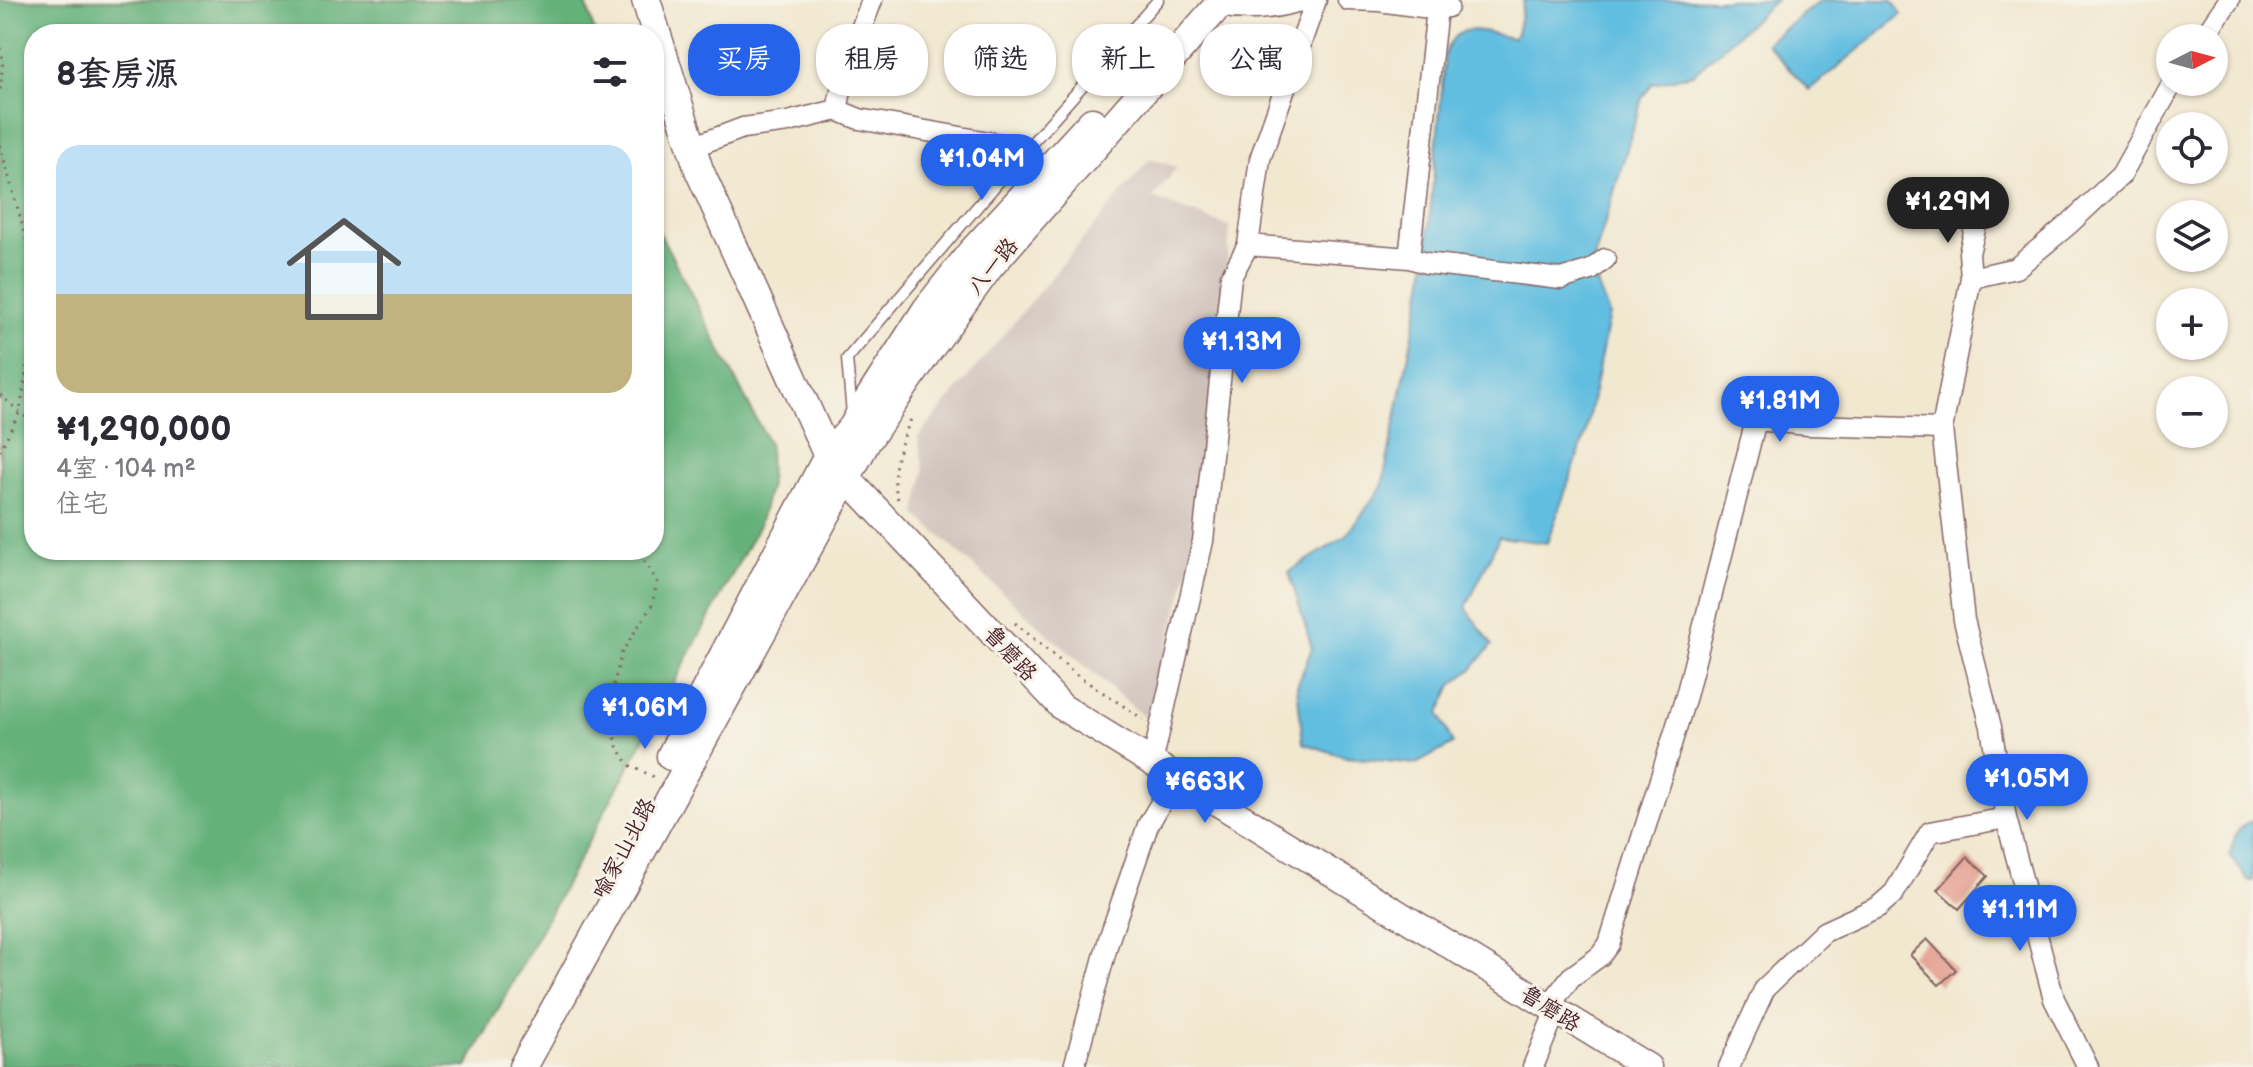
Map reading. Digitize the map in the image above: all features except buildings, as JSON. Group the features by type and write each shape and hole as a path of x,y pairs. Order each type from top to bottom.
{"main road":[{"name":"鲁磨路","path":"646,0 654,24"},
{"name":"八一路","path":"828,456 853,427 927,309 971,253 1090,124 1213,2"},
{"name":"八一路","path":"847,478 883,415 989,267 1213,2"},
{"name":"鲁磨路","path":"664,58 699,170 828,456 847,478"},
{"name":"喻家山北路","path":"504,1067 659,780 828,456"},
{"name":"喻家山北路","path":"523,1067 847,478"}],"street":[{"path":"837,110 845,72 872,0"},
{"path":"1213,2 1257,10 1304,0"},
{"path":"1152,763 1203,541 1231,277 1248,245 1260,159 1316,0"},
{"path":"1348,0 1379,0 1443,8 1409,258"},
{"path":"2213,24 2229,0"},
{"path":"1971,278 2016,268 2069,224 2121,175 2165,96"},
{"path":"692,147 743,128 788,122 837,110 859,119 1000,144 1024,152"},
{"path":"1978,217 1969,253 1971,278 1942,429 1964,620 1991,727 2006,818 2054,999 2088,1067"},
{"path":"1248,245 1409,258 1426,263 1561,279 1591,270 1605,259"},
{"path":"1533,1067 1552,1008 1571,977 1600,956 1609,944 1686,696 1756,420 1809,425 1942,429"},
{"name":"鲁磨路","path":"847,478 1062,707 1648,1067"},
{"path":"1074,1067 1109,939 1148,825 1176,777"},
{"path":"1729,1067 1765,988 1824,932 1878,907 1894,893 1930,832 2006,818"}],"lane":[{"path":"853,427 847,359 1158,0"}],"path":[{"path":"0,48 3,59 0,92"},
{"path":"0,145 24,231"},
{"path":"0,451 20,411 24,386"},
{"path":"0,395 24,415"},
{"path":"898,502 893,471 914,412"},
{"path":"644,560 657,582 652,605 622,652 609,702 617,746 629,765 659,780"},
{"path":"1013,621 1078,676 1160,730"}],"shaded area":[{"path":"1150,159 1177,167 1153,198 1230,227 1209,495 1148,720 916,514 924,472 918,437"}],"green space":[{"path":"0,0 585,0 592,24 24,24 24,560 664,560 664,241 769,444 770,485 759,525 467,1067 0,1067"}],"water":[{"path":"1524,0 1776,0 1693,74 1652,84 1642,98 1591,269 1609,314 1585,436 1547,543 1499,537 1466,608 1492,645 1472,669 1452,685 1439,713 1453,744 1416,764 1346,757 1303,743 1297,686 1312,648 1289,572 1346,536 1382,487 1424,279 1445,54 1450,42 1464,31 1482,31 1512,38 1517,34"},
{"path":"1821,0 1892,0 1902,14 1809,90 1766,43"},
{"path":"2253,821 2253,881 2248,880 2230,855 2239,829"}]}
